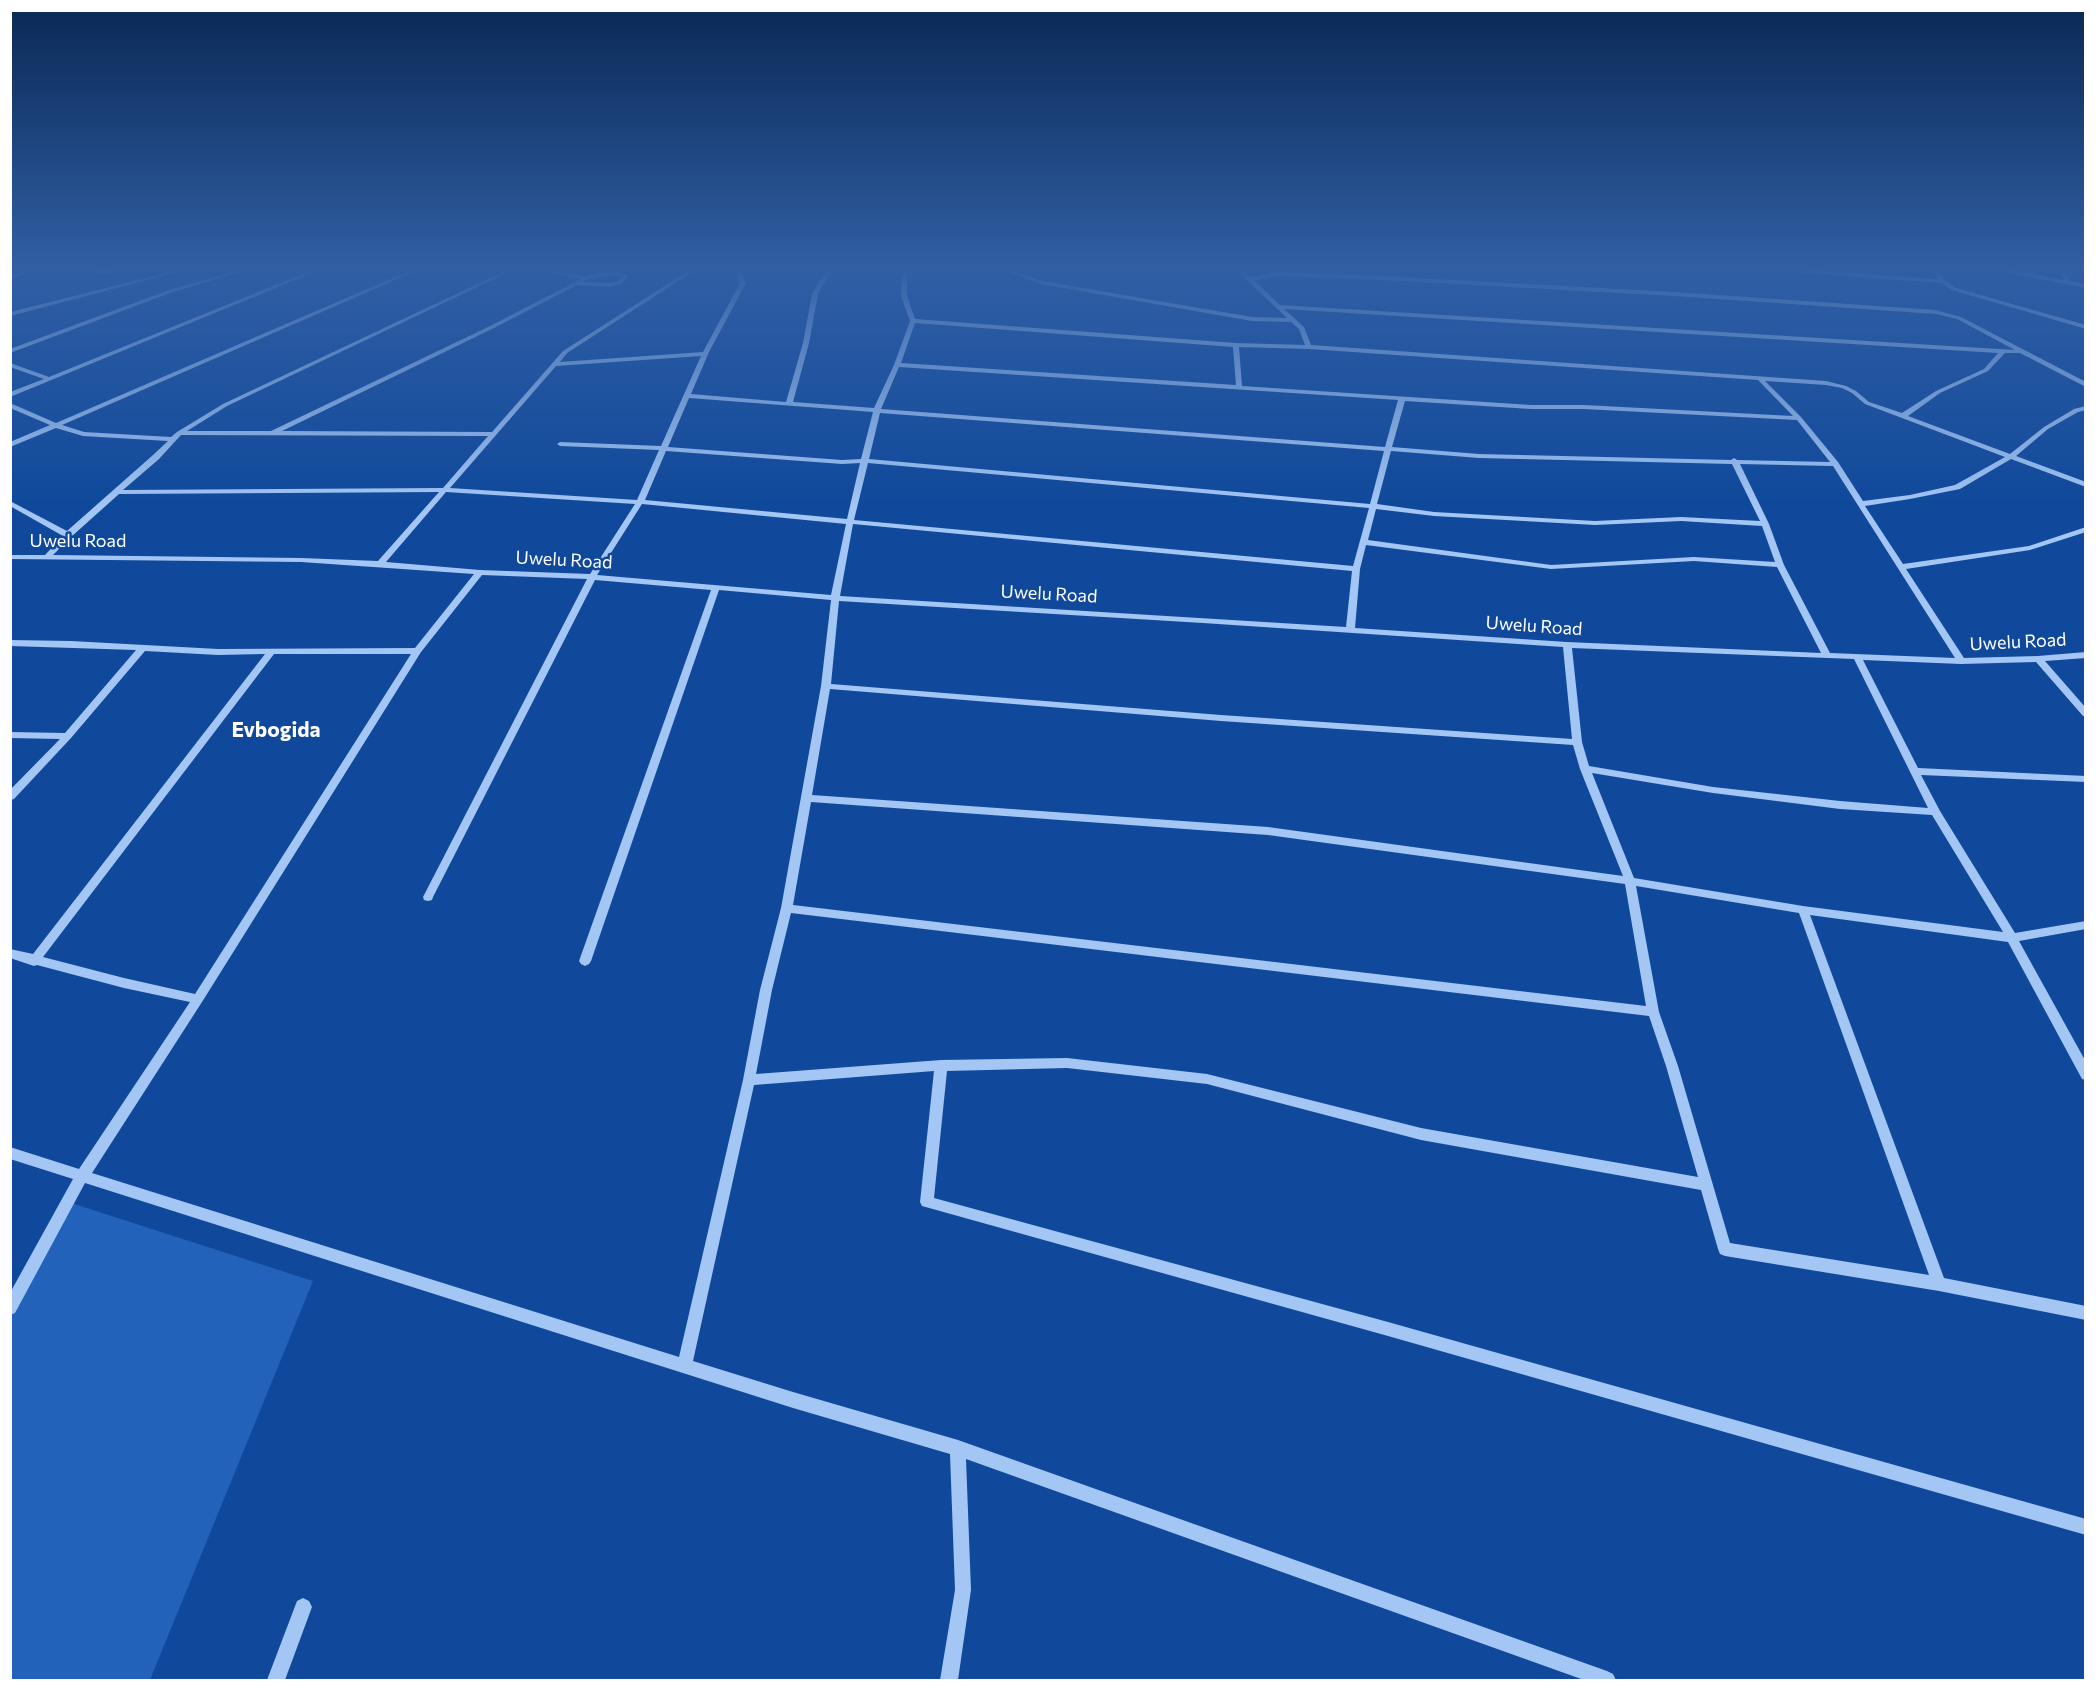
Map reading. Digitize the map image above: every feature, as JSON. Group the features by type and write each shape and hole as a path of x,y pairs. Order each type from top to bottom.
{"street":[{"path":"10,395 121,350"},
{"path":"10,445 232,350"},
{"path":"48,556 179,433 225,405 341,350"},
{"path":"273,433 445,350"},
{"path":"381,564 569,350"},
{"path":"428,897 592,577 640,502 707,350"},
{"path":"789,403 804,350"},
{"path":"685,1365 749,1080 766,990 787,908 826,686 835,598 850,522 877,409 902,350"},
{"path":"1236,350 1239,387"},
{"path":"1351,350 1833,384 1854,392 1867,403 2085,485"},
{"path":"1985,350 2021,352"},
{"path":"2017,350 2085,385"},
{"path":"1903,416 1938,392 1986,370 2003,351"},
{"path":"556,364 705,354"},
{"path":"10,365 50,379"},
{"path":"897,365 1531,407 1584,407 1799,418"},
{"path":"1759,378 1799,418 1834,464 1961,661"},
{"path":"687,396 1479,456 1834,464"},
{"path":"1350,631 1356,569 1402,398"},
{"path":"10,405 83,434 172,439"},
{"path":"1860,504 1957,487 2010,457 2046,428 2076,410 2085,408"},
{"path":"179,433 495,434"},
{"path":"560,444 842,462 864,461 1372,506 1434,514 1560,521 1681,519 1765,524"},
{"path":"1734,460 1765,524 1780,565 1827,655"},
{"path":"118,492 444,490 640,502 1356,569"},
{"path":"10,503 68,535"},
{"path":"1902,567 2030,548 2085,529"},
{"path":"1364,542 1551,567 1694,559 1780,565"},
{"name":"Uwelu Road","path":"10,557 301,560 381,564 480,572 592,577 835,598 1567,645 1961,661 2085,655"},
{"path":"10,1308 82,1176 198,999 417,651 480,572"},
{"path":"585,961 716,588"},
{"path":"10,643 218,652 417,651"},
{"path":"1567,645 1577,742 1585,769 1629,881 1653,1012 1672,1066 1725,1248 1939,1284 2085,1312"},
{"path":"10,797 68,736 143,648"},
{"path":"34,961 271,652"},
{"path":"1858,658 1935,812 2012,938 2085,1075"},
{"path":"2037,659 2085,714"},
{"path":"826,686 1221,718 1577,742"},
{"path":"10,735 68,736"},
{"path":"1585,769 1713,790 1828,804 1935,812"},
{"path":"1914,771 2085,779"},
{"path":"806,798 1268,831 1629,881 1803,910 2012,938 2085,925"},
{"path":"787,908 1653,1012"},
{"path":"1803,910 1939,1284"},
{"path":"10,953 34,961 198,999"},
{"path":"749,1080 941,1065 1067,1063 1207,1079 1421,1134 1706,1185"},
{"path":"941,1065 927,1202 1388,1329 2085,1527"},
{"path":"10,1153 685,1365 958,1448 1607,1680"},
{"path":"949,1680 963,1590 958,1448"},
{"path":"276,1680 303,1607"}],"shaded area":[{"path":"68,1202 313,1281 150,1680 11,1680 10,1317"}],"district":[{"name":"Evbogida","path":"276,730"}]}
